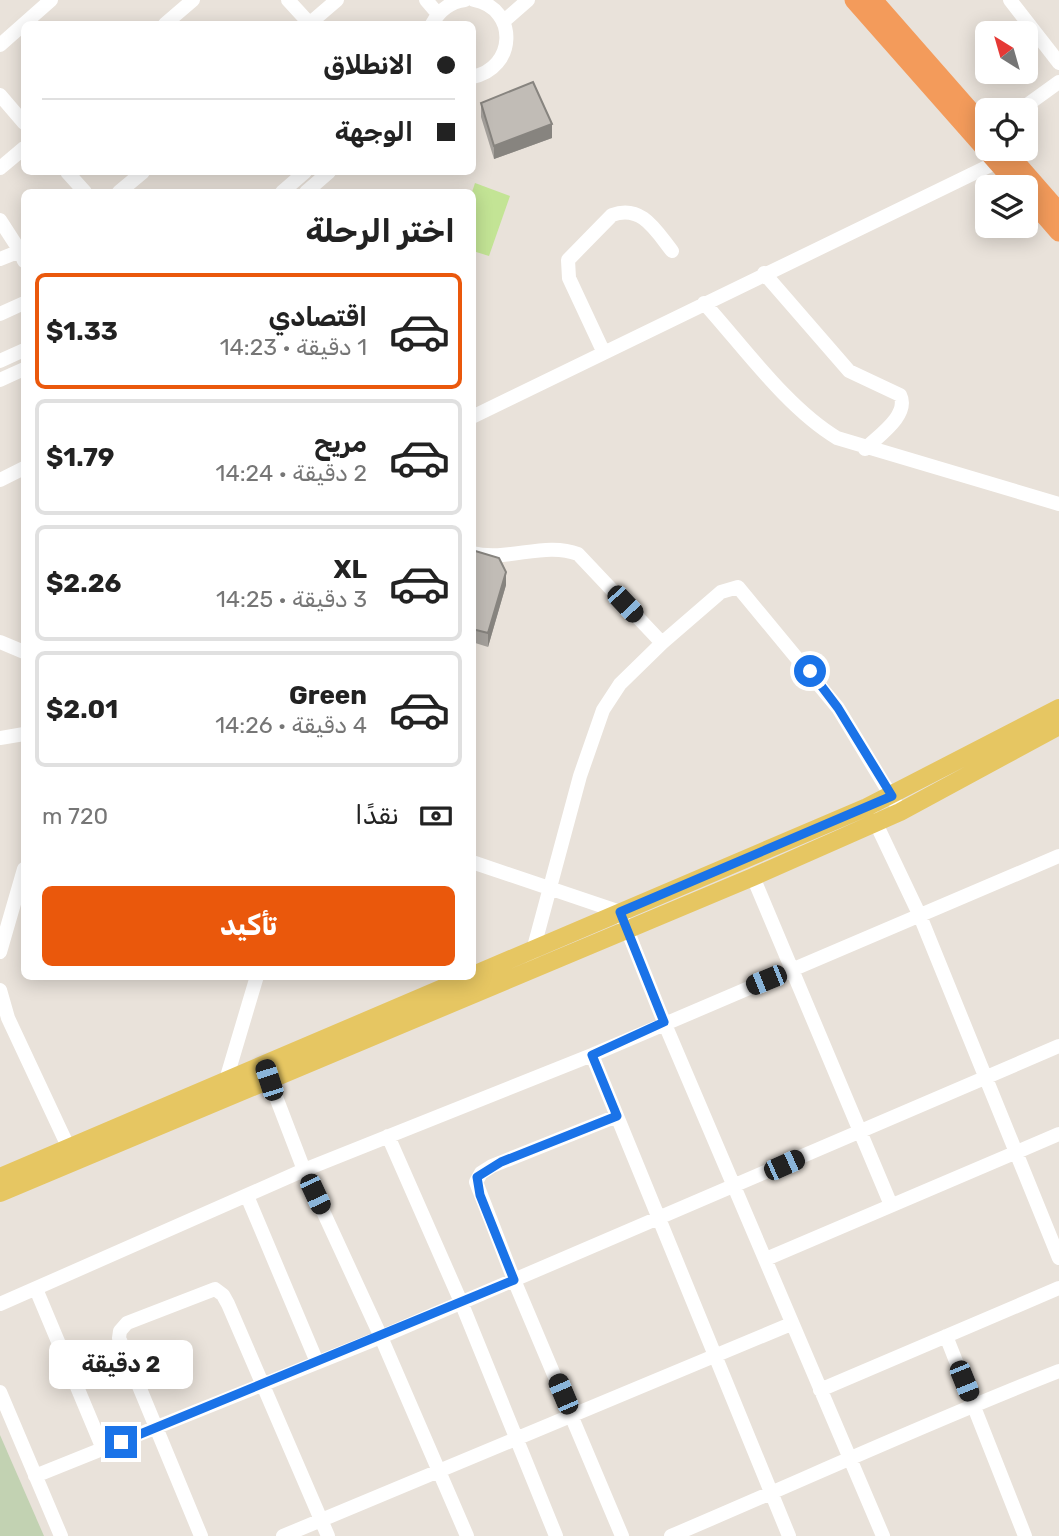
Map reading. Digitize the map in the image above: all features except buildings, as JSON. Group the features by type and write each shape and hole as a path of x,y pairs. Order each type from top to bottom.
{"highway":[{"path":"854,0 975,128"},
{"path":"873,0 975,116"},
{"path":"1006,161 1059,212"},
{"path":"1038,208 1059,232"}],"main road":[{"path":"623,920 753,877 878,822 896,804 1059,708"},
{"path":"0,1177 72,1154 532,961 867,807 896,804 1059,726"},
{"path":"0,1193 72,1154"}],"street":[{"path":"27,21 51,0"},
{"path":"169,21 193,0"},
{"path":"288,0 306,21"},
{"path":"312,21 337,0"},
{"path":"426,0 435,19 456,1"},
{"path":"474,0 498,4 504,21 507,47 494,69 476,76"},
{"path":"504,21 528,0"},
{"path":"1010,0 1059,63"},
{"path":"0,45 21,26"},
{"path":"1037,98 1059,82"},
{"path":"0,95 21,120"},
{"path":"0,167 21,150"},
{"path":"476,415 988,161"},
{"path":"70,175 82,189"},
{"path":"123,189 139,175"},
{"path":"285,189 302,175"},
{"path":"309,189 326,175"},
{"path":"604,353 569,278 568,260 612,215 631,211 647,219 672,251"},
{"path":"0,220 21,250"},
{"path":"0,259 21,254"},
{"path":"764,274 849,371 900,395 903,404 900,413 865,449"},
{"path":"704,303 823,430 865,449 1059,504"},
{"path":"0,314 21,304"},
{"path":"0,361 21,352"},
{"path":"0,380 21,370"},
{"path":"0,480 21,470"},
{"path":"476,553 511,557 530,552 559,550 578,554 662,643"},
{"path":"532,961 580,776 603,710 620,684 721,592 738,587 838,708 896,804"},
{"path":"0,642 21,651"},
{"path":"0,738 21,734"},
{"path":"867,807 878,822 920,916 1059,1258"},
{"path":"0,1304 304,1170 592,1055 664,1022 1059,856"},
{"path":"476,863 550,886 623,920 791,1324 883,1536"},
{"path":"753,877 891,1205"},
{"path":"0,952 21,879"},
{"path":"228,1088 256,980"},
{"path":"0,990 8,1018 72,1154"},
{"path":"35,1476 381,1337 659,1220 1059,1046"},
{"path":"592,1055 789,1536"},
{"path":"267,1072 304,1170 381,1337 467,1536"},
{"path":"617,1116 501,1162 477,1177 480,1195 514,1280 622,1536"},
{"path":"766,1259 1059,1134"},
{"path":"388,1136 461,1302 556,1536"},
{"path":"247,1196 317,1362"},
{"path":"820,1390 1059,1288"},
{"path":"36,1289 103,1449"},
{"path":"201,1536 119,1338 120,1331 127,1324 208,1290 218,1291 228,1304 265,1383 328,1536"},
{"path":"283,1536 791,1324"},
{"path":"946,1336 1025,1536"},
{"path":"671,1536 850,1461 973,1404 1059,1371"},
{"path":"0,1392 61,1536"}],"green space":[{"path":"475,183 510,196 489,256 476,252 476,189 473,189"},
{"path":"0,1435 44,1536 0,1536"}],"route":[{"path":"121,1442 514,1280 480,1195 477,1177 501,1162 617,1116 592,1055 664,1022 620,912 892,796 838,708 810,671"}]}
